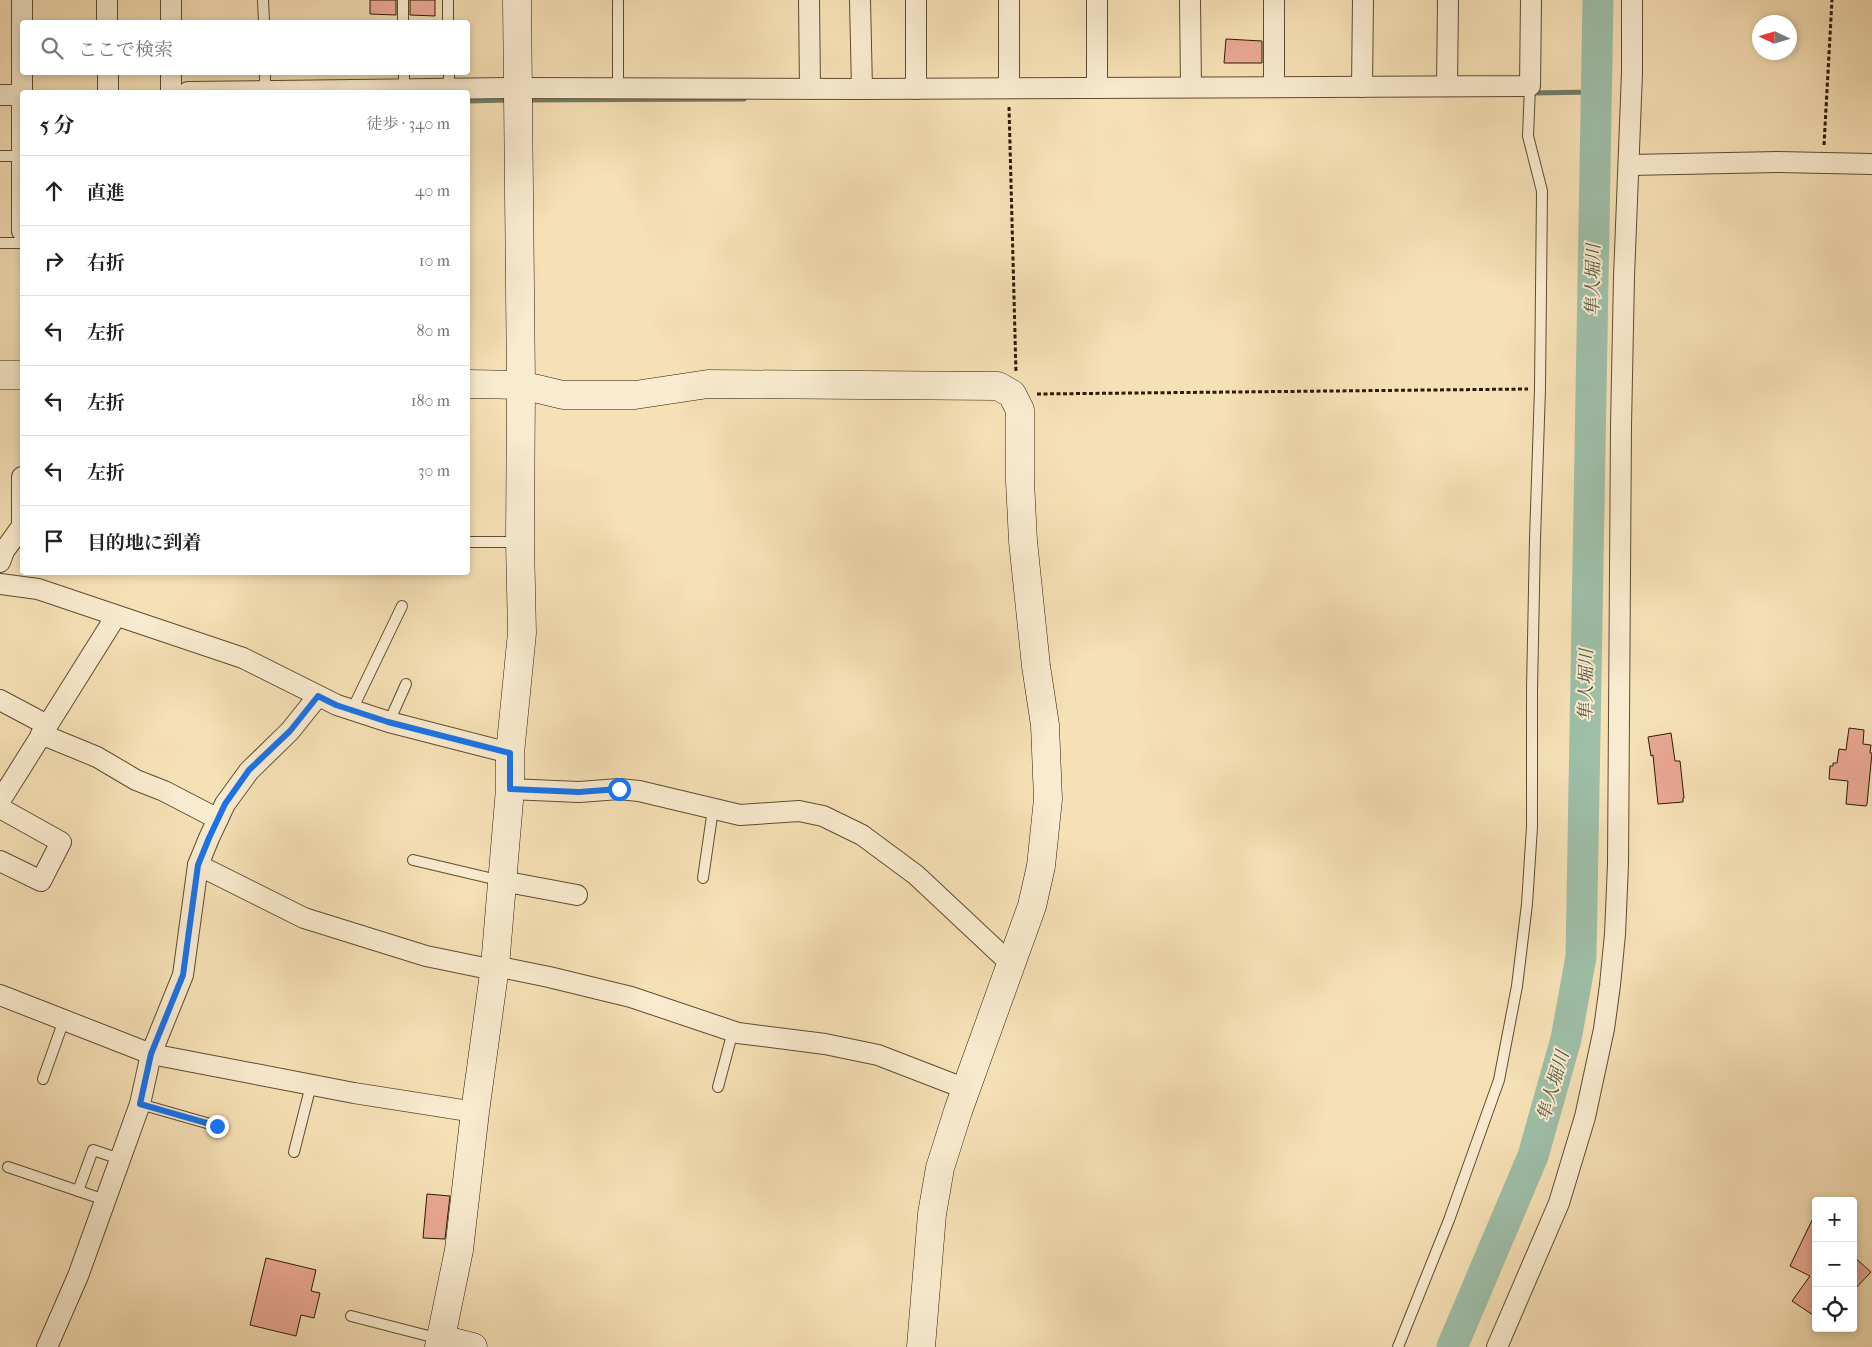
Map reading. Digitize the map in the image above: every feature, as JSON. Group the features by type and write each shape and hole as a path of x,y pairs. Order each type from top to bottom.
{"street":[{"path":"22,0 22,20"},
{"path":"107,0 107,20"},
{"path":"171,0 171,20"},
{"path":"473,1347 440,1343 459,1250 494,968 510,789 510,753 522,633 520,542 522,385 517,0"},
{"path":"808,0 810,89"},
{"path":"860,0 862,89"},
{"path":"916,0 916,89"},
{"path":"1009,0 1009,88"},
{"path":"1097,0 1097,88"},
{"path":"1190,0 1191,88"},
{"path":"1274,0 1274,87"},
{"path":"1362,87 1364,0"},
{"path":"1447,86 1448,0"},
{"path":"202,90 265,81 449,80 517,88 916,89 1530,86 1531,0"},
{"path":"1497,1347 1560,1203 1585,1117 1604,1029 1610,985 1618,864 1621,426 1632,74 1632,0"},
{"path":"22,75 22,90"},
{"path":"108,75 108,90"},
{"path":"171,75 171,90"},
{"path":"0,95 20,95"},
{"path":"1629,165 1778,162 1872,164"},
{"path":"0,375 20,375"},
{"path":"470,384 522,385 563,395 635,394 708,384 998,386 1012,394 1020,410 1020,481 1023,541 1036,666 1045,726 1048,799 1041,866 1032,906 966,1089 940,1168 932,1214 921,1347"},
{"path":"0,562 4,551 20,529"},
{"path":"0,584 38,589 243,658 336,705 388,722 510,753"},
{"path":"2,791 116,616"},
{"path":"47,1347 78,1276 140,1104 151,1054 183,975 198,865 225,804 249,770 290,731 318,696"},
{"path":"0,700 44,729 136,780 164,791 218,819"},
{"path":"510,789 579,792 619,789 639,791 740,815 799,811 823,816 862,835 916,875 1011,964"},
{"path":"0,808 61,842 41,881 0,861"},
{"path":"198,865 304,918 426,956 549,977 631,998 732,1031 825,1044 878,1055 966,1089"},
{"path":"502,881 577,895"},
{"path":"0,995 151,1054 354,1093 475,1112"}],"lane":[{"path":"263,0 264,20"},
{"path":"403,0 403,20"},
{"path":"448,0 448,20"},
{"path":"618,0 618,88"},
{"path":"1398,1347 1449,1220 1499,1080 1517,986 1527,904 1532,826 1534,549 1540,389 1542,191 1528,136 1530,86"},
{"path":"0,156 20,156"},
{"path":"0,244 20,244"},
{"path":"470,542 520,542"},
{"path":"352,710 402,606"},
{"path":"388,722 406,684"},
{"path":"704,878 713,809"},
{"path":"413,860 502,881"},
{"path":"43,1080 64,1020"},
{"path":"718,1087 732,1031"},
{"path":"294,1152 311,1085"},
{"path":"140,1104 217,1126"},
{"path":"78,1191 93,1150 120,1159"},
{"path":"8,1167 105,1200"},
{"path":"351,1316 440,1343"}],"path":[{"path":"1823,163 1832,0"},
{"path":"1009,88 1016,371 1012,394 1540,389"}],"building":[{"path":"370,0 396,0 396,15 370,14"},
{"path":"410,0 435,0 435,16 410,15"},
{"path":"1226,39 1262,41 1262,63 1224,63"},
{"path":"1849,728 1864,730 1863,744 1871,745 1870,753 1872,753 1866,806 1846,804 1848,781 1829,779 1830,766 1833,766 1833,763 1837,763 1839,749 1846,750"},
{"path":"1671,733 1675,761 1680,761 1684,798 1683,802 1658,804 1653,755 1651,756 1648,737"},
{"path":"427,1194 450,1196 445,1239 423,1238"},
{"path":"1812,1220 1812,1314 1792,1301 1810,1276 1790,1266"},
{"path":"266,1258 316,1270 311,1291 320,1293 314,1318 301,1315 296,1336 250,1325"},
{"path":"1857,1260 1871,1272 1857,1287"}],"waterway":[{"name":"隼人堀川","path":"1452,1347 1533,1156 1566,1039 1581,957 1598,0"},
{"path":"1530,93 1597,92"},
{"path":"525,100 744,99"},
{"path":"470,101 509,100"}],"route":[{"path":"217,1126 140,1104 151,1054 183,975 198,865 209,838 225,804 249,770 290,731 318,696 336,705 388,722 510,753 510,789 579,792 619,789"}]}
